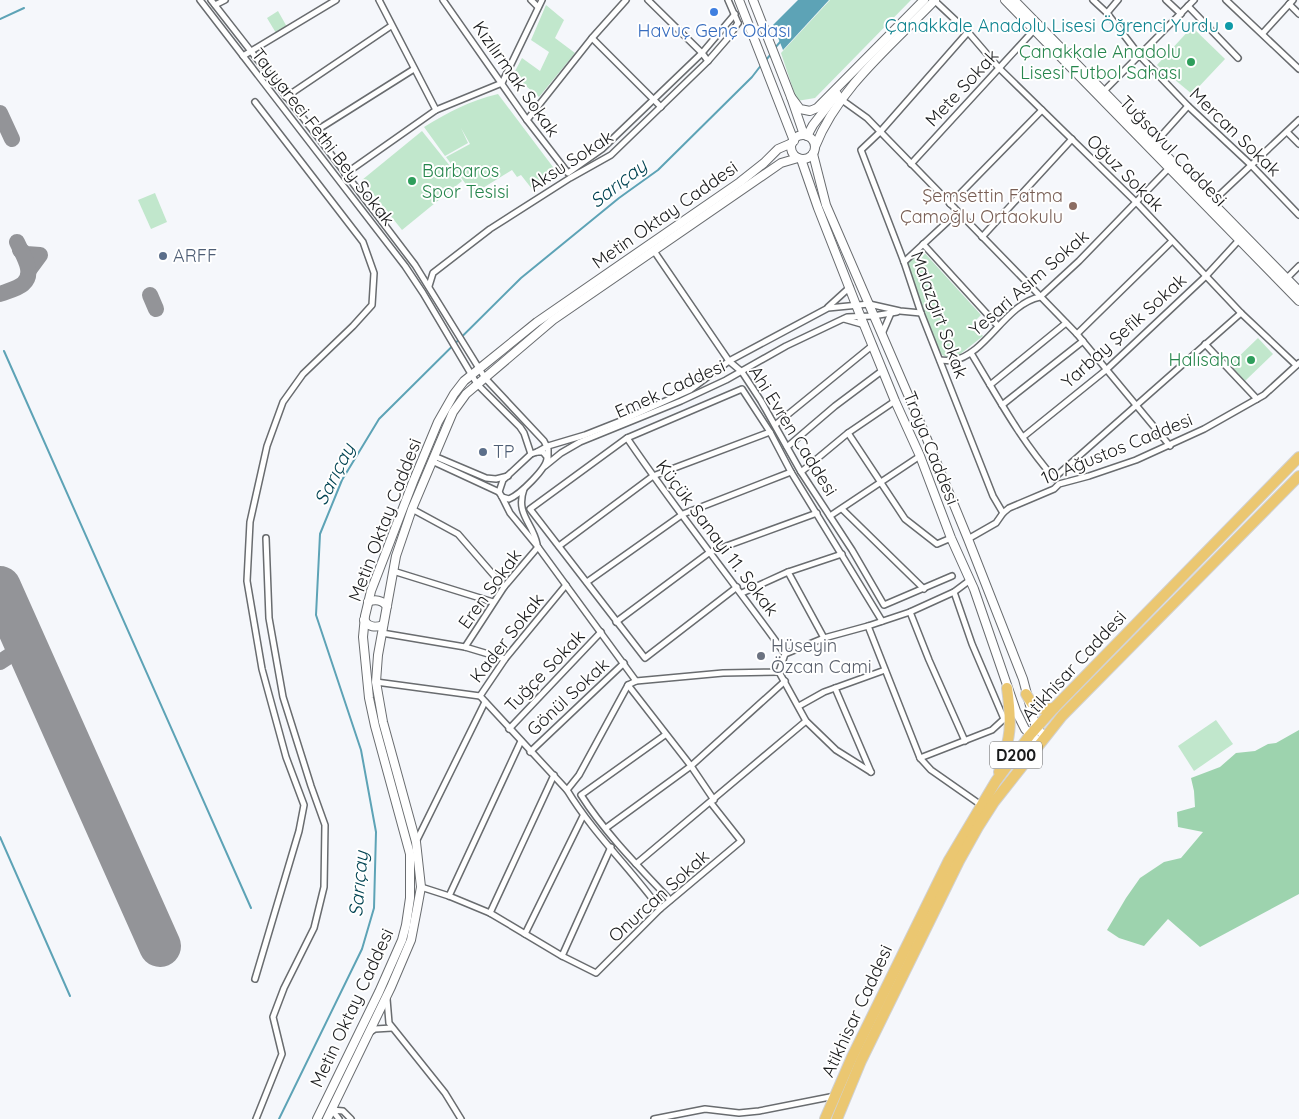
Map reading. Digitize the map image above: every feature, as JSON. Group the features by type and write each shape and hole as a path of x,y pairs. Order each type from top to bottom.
{"highway":[{"name":"Atikhisar Caddesi","path":"825,1119 852,1057 934,887 996,781 1033,732 1054,708 1299,457"},
{"name":"Atikhisar Caddesi","path":"837,1119 861,1062 964,852 994,802 1062,716 1299,476"},
{"path":"996,781 1008,748 1011,729 1007,688"},
{"path":"1026,694 1034,707 1041,710 1054,708"}],"main road":[{"path":"739,0 782,108 793,142 792,150 799,158 808,158 814,151 824,128 842,100 862,75 935,0"},
{"path":"791,96 800,109 810,111 817,108 924,0"},
{"name":"Tuğsavul Caddesi","path":"1005,0 1299,301"},
{"path":"1014,0 1299,291"},
{"path":"756,4 806,136 813,140 814,151"},
{"path":"793,142 796,138 806,136 847,79"},
{"name":"Metin Oktay Caddesi","path":"317,1119 379,992 402,940 410,898 410,854 369,698 363,637 364,620 373,585 438,422 454,394 478,368 537,322 740,182 764,164 778,149 793,142"},
{"name":"Troya Caddesi","path":"814,151 826,205 922,427 1019,670 1026,694 1033,732"},
{"name":"Troya Caddesi","path":"799,158 860,315 970,580 1016,711 1042,740"},
{"name":"Metin Oktay Caddesi","path":"327,1119 388,994 411,940 421,887 416,842 383,722 376,682 378,655 392,571 412,509 454,412 466,394 553,320 781,163 799,158"},
{"path":"368,602 376,600 384,603 386,606"},
{"path":"364,620 368,625 383,629"},
{"path":"324,1106 332,1110"}],"street":[{"name":"Tayyareci Fethi Bey Sokak","path":"200,0 357,203 423,293 470,375 520,427 531,454"},
{"name":"Tayyareci Fethi Bey Sokak","path":"211,0 400,245 428,286 485,378 544,442 546,447"},
{"path":"215,5 225,0"},
{"path":"243,56 336,0"},
{"path":"378,0 436,110"},
{"name":"Kızılırmak Sokak","path":"443,0 526,120 568,173"},
{"path":"532,0 538,7"},
{"path":"346,174 436,110 502,84 542,0"},
{"path":"526,120 592,38 626,0"},
{"path":"648,0 708,61"},
{"path":"728,0 738,23 747,19"},
{"name":"Oğuz Sokak","path":"935,0 968,32 999,68 1136,202 1241,313 1298,364"},
{"name":"Mercan Sokak","path":"1094,0 1108,13 1140,56 1188,106 1251,164 1299,215"},
{"path":"1108,13 1118,0"},
{"path":"1166,0 1181,14"},
{"path":"1103,92 1194,0"},
{"path":"1226,0 1299,69"},
{"path":"1263,34 1291,2 1299,14"},
{"path":"1188,6 1238,58"},
{"name":"Aksu Sokak","path":"568,173 602,149 702,53 735,14"},
{"name":"Aksu Sokak","path":"428,286 433,273 490,229 570,178 611,155 708,61 738,23"},
{"path":"286,97 391,26"},
{"name":"Mete Sokak","path":"911,164 1034,30"},
{"path":"880,132 968,32"},
{"path":"592,38 661,107"},
{"path":"314,132 414,70"},
{"path":"842,100 866,118 1066,323 1170,446"},
{"path":"255,102 364,242 374,273 372,305 303,374 283,402 267,446 250,522 247,581 262,669 286,757 304,805 299,831 255,978"},
{"path":"1154,144 1188,106"},
{"path":"950,204 1042,110"},
{"path":"1211,203 1299,120"},
{"name":"Malazgirt Sokak","path":"880,132 861,150 904,262 921,313 993,496 1003,513"},
{"path":"1287,132 1299,144"},
{"path":"982,238 1072,139"},
{"name":"Yesari Asım Sokak","path":"940,360 952,361 971,353 998,326 1031,298 1040,297 1169,168"},
{"path":"904,262 958,212"},
{"path":"1076,334 1172,240"},
{"name":"Yarbay Şefik Sokak","path":"1023,437 1106,370 1206,276 1239,240"},
{"path":"923,244 998,326"},
{"name":"Ahi Evren Caddesi","path":"654,251 729,360 742,372 775,425 800,472 830,516 884,606 924,589"},
{"path":"1286,279 1299,266"},
{"path":"828,308 850,287"},
{"name":"Emek Caddesi","path":"531,454 546,447 585,435 690,390 729,360 828,308 869,304 900,311"},
{"path":"900,311 921,313"},
{"name":"Emek Caddesi","path":"545,466 561,453 580,442 681,401 742,372 786,346 844,319 860,315 874,316 900,311"},
{"path":"882,334 891,313"},
{"path":"1054,478 1241,313"},
{"path":"844,319 865,325"},
{"path":"990,385 1066,323"},
{"path":"1002,405 1083,341"},
{"path":"1205,344 1257,399"},
{"path":"775,425 873,345"},
{"path":"971,353 1038,460 1059,484"},
{"name":"10 Ağustos Caddesi","path":"968,539 996,523 1009,508 1054,489 1059,484 1102,472 1170,446 1264,395 1298,364"},
{"path":"787,447 835,406 883,370"},
{"path":"737,586 645,658 530,509 552,491 627,438 742,389 770,432 791,472 882,621"},
{"path":"800,472 848,432 895,401"},
{"path":"559,546 653,476 770,432"},
{"path":"848,432 905,519 937,544 951,538"},
{"name":"Küçük Sanayi 11. Sokak","path":"627,438 785,654"},
{"path":"502,497 505,499 511,498 525,487 545,466 548,460 546,447"},
{"path":"537,452 543,452 548,460"},
{"path":"499,492 502,483 531,454"},
{"path":"830,516 881,484 920,456"},
{"path":"433,458 486,478 508,476"},
{"path":"433,458 499,492 510,513 602,632 636,681"},
{"path":"587,582 683,514 791,472"},
{"path":"525,487 521,502 522,511 536,538 538,547"},
{"path":"412,509 458,534 504,587"},
{"path":"842,509 924,589 952,576"},
{"path":"616,622 710,552 817,513"},
{"path":"256,1119 282,1054 273,1017 284,988 314,928 324,887 325,825 283,697 269,618 266,538"},
{"name":"Eren Sokak","path":"465,647 493,602 538,547"},
{"path":"742,593 788,572 842,554"},
{"path":"392,571 493,602"},
{"path":"788,572 824,638"},
{"path":"835,688 871,772 836,750 806,721 780,672 785,654 824,638 910,612 954,592 970,580"},
{"name":"Kader Sokak","path":"376,682 480,696 505,659 566,585"},
{"path":"920,758 992,730 1004,719 972,644 954,592"},
{"path":"910,612 965,741"},
{"path":"868,626 920,758 931,770 982,805"},
{"path":"383,629 465,647 505,659"},
{"name":"Tuğçe Sokak","path":"509,728 602,632"},
{"name":"Gönül Sokak","path":"530,752 624,663"},
{"path":"799,706 835,688 885,670"},
{"path":"567,790 579,775 628,685 636,681 723,673 780,672"},
{"path":"606,828 691,766 785,682"},
{"path":"628,685 691,766 713,802"},
{"path":"480,696 567,790 583,816 611,847 660,909"},
{"path":"416,842 485,702"},
{"path":"636,864 713,802 806,721"},
{"path":"666,735 581,795 636,864 670,900"},
{"path":"449,896 521,741"},
{"path":"490,913 554,775"},
{"name":"Onurcan Sokak","path":"562,956 596,973 660,909 741,841 713,802"},
{"path":"525,934 583,816"},
{"path":"421,887 490,913 562,956 611,847"},
{"path":"388,994 387,1017 392,1028 445,1093 460,1119"},
{"path":"368,1034 375,1029 392,1028"},
{"path":"654,1119 669,1118 705,1109 739,1113 759,1111 835,1096"},
{"path":"332,1110 338,1119"},
{"path":"332,1110 343,1111 351,1119"}],"green space":[{"path":"830,0 911,0 815,98 797,101 781,53"},
{"path":"546,5 564,20 555,38 575,53 539,97 513,75 522,58 540,71 549,52 531,40"},
{"path":"278,11 287,27 276,33 267,18"},
{"name":"Çanakkale Anadolu Lisesi Futbol Sahası","path":"1192,27 1225,59 1192,94 1157,65"},
{"path":"498,94 556,171 532,189 521,175 517,177 512,170 473,194 446,157 470,144 461,128 468,143 445,156 424,127 459,108"},
{"name":"Barbaros Spor Tesisi","path":"422,131 462,181 402,230 362,180"},
{"path":"155,193 167,222 151,229 138,200"},
{"path":"921,249 981,315 972,324 983,336 959,355 946,357 939,353 907,263"},
{"name":"Halısaha","path":"1258,338 1273,354 1245,381 1230,365"},
{"path":"1216,720 1233,744 1194,771 1178,746"},
{"path":"1299,730 1299,894 1200,947 1168,919 1144,946 1119,938 1107,930 1140,878 1164,862 1181,858 1203,832 1178,827 1177,812 1195,807 1191,778 1220,767 1236,753 1255,751 1268,744 1276,743"}],"water":[{"path":"798,0 829,0 783,50 773,25"}],"waterway":[{"path":"0,19 24,8"},
{"name":"Sarıçay","path":"774,49 781,41"},
{"name":"Sarıçay","path":"765,61 772,53"},
{"name":"Sarıçay","path":"279,1119 362,949 374,908 376,832 361,750 316,615 320,534 342,480 379,419 521,278 619,198 658,170 752,77 762,64"},
{"path":"4,351 251,908"},
{"path":"0,837 70,996"}],"taxiway":[{"path":"0,113 12,139"},
{"path":"0,294 18,287 27,280 27,263 17,242"},
{"path":"20,250 26,254 40,255 29,270"},
{"path":"150,295 156,309"},
{"path":"0,662 26,645"}],"runway":[{"path":"0,587 160,946"}],"place":[{"name":"Havuç Genç Odası","path":"714,12"},
{"name":"Çanakkale Anadolu Lisesi Öğrenci Yurdu","path":"1229,26"},
{"name":"Çanakkale Anadolu Lisesi Futbol Sahası","path":"1191,62"},
{"name":"Barbaros Spor Tesisi","path":"412,181"},
{"name":"Şemsettin Fatma Çamoğlu Ortaokulu","path":"1073,206"},
{"name":"ARFF","path":"163,256"},
{"name":"Halısaha","path":"1251,360"},
{"name":"TP","path":"483,452"},
{"name":"Hüseyin Özcan Cami","path":"761,656"}]}
